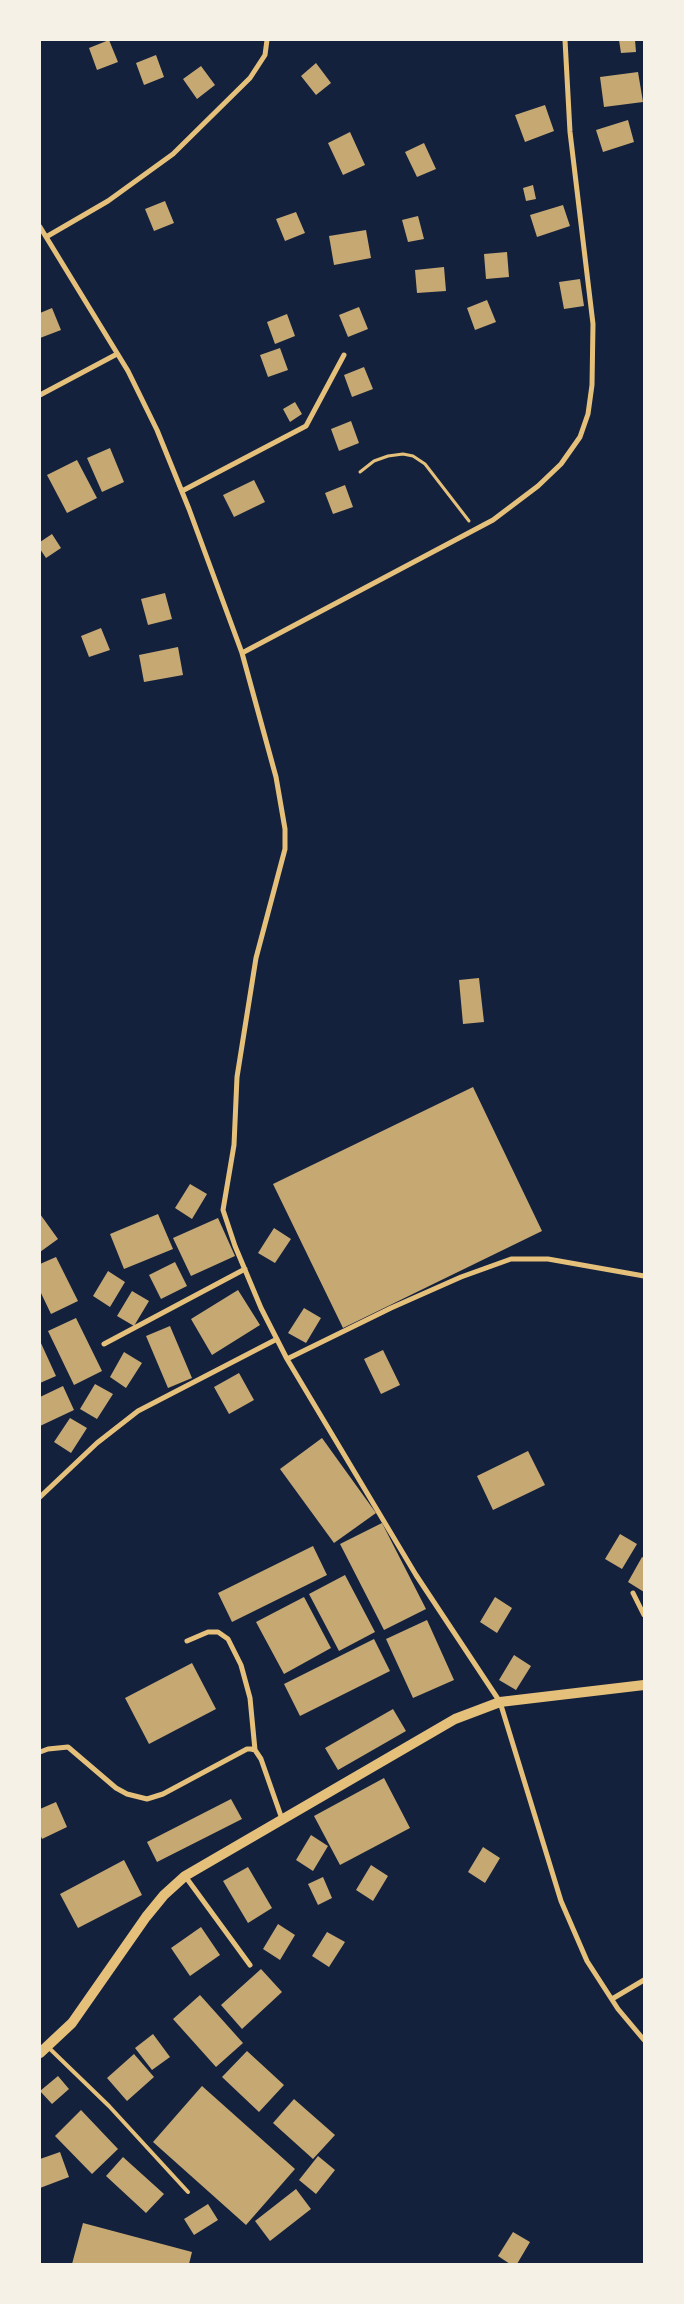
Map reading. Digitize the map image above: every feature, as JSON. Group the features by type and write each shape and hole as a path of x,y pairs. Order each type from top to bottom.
{"main road":[{"path":"44,2050 72,2023 152,1910 164,1895 185,1876 455,1719 500,1702 644,1685"}],"street":[{"path":"46,237 108,201 173,154 250,78 265,55 267,40"},
{"path":"242,652 476,529 508,509 562,464 580,438 588,414 592,386 592,324 570,132 565,40"},
{"path":"40,227 128,371 157,430 182,491 242,652 276,777 285,829 285,850 256,958 248,1003 237,1077 234,1145 223,1210 261,1308 287,1358 416,1575 500,1702 561,1901 587,1961 612,1999 644,2040"},
{"path":"40,395 117,354"},
{"path":"182,491 306,426 344,355"},
{"path":"287,1358 417,1296 460,1277 511,1259 548,1259 644,1276"},
{"path":"104,1344 245,1269"},
{"path":"40,1497 97,1443 138,1411 277,1339"},
{"path":"633,1593 644,1615"},
{"path":"187,1641 208,1632 218,1632 228,1640 241,1666 250,1698 255,1750 267,1774 282,1819"},
{"path":"40,1752 48,1749 68,1747 116,1788 127,1794 146,1799 163,1794 247,1749 255,1750"},
{"path":"185,1876 250,1965"},
{"path":"612,1999 644,1980"}],"lane":[{"path":"44,2050 109,2106 188,2192"}],"path":[{"path":"360,472 374,461 388,456 403,454 413,456 425,464 476,529"}],"building":[{"path":"109,40 118,62 97,70 89,48"},
{"path":"619,40 635,40 636,52 621,53"},
{"path":"156,55 164,77 144,85 136,63"},
{"path":"316,63 331,83 316,95 301,76"},
{"path":"201,66 215,85 197,99 183,79"},
{"path":"638,72 643,102 604,107 600,77"},
{"path":"545,105 554,131 525,142 515,115"},
{"path":"628,120 634,142 603,152 596,130"},
{"path":"350,132 365,165 343,175 328,143"},
{"path":"424,143 436,169 417,177 405,152"},
{"path":"533,185 536,199 526,201 523,188"},
{"path":"165,201 174,223 154,231 145,209"},
{"path":"563,205 570,226 537,237 530,215"},
{"path":"296,212 305,233 285,241 276,219"},
{"path":"418,216 424,239 408,242 402,220"},
{"path":"366,230 371,258 334,265 329,236"},
{"path":"507,252 509,277 486,279 484,254"},
{"path":"444,267 446,291 417,293 415,270"},
{"path":"580,279 584,306 564,309 559,282"},
{"path":"487,300 496,322 475,330 467,308"},
{"path":"359,307 368,329 348,337 339,315"},
{"path":"52,308 61,330 40,338 40,313"},
{"path":"287,314 295,336 275,344 267,322"},
{"path":"280,348 288,370 268,377 260,355"},
{"path":"364,367 373,389 352,397 344,375"},
{"path":"295,402 302,414 290,422 283,409"},
{"path":"351,421 359,443 339,451 331,429"},
{"path":"110,448 124,482 102,492 87,458"},
{"path":"77,460 97,498 67,513 47,475"},
{"path":"254,480 265,502 234,517 223,495"},
{"path":"345,485 353,507 333,514 325,493"},
{"path":"52,534 61,548 46,558 40,549 40,542"},
{"path":"165,593 172,619 148,625 141,599"},
{"path":"101,628 110,650 89,657 81,636"},
{"path":"178,647 183,675 144,682 139,655"},
{"path":"479,978 484,1022 463,1024 459,980"},
{"path":"473,1087 542,1231 343,1328 273,1184"},
{"path":"190,1184 207,1194 192,1219 175,1208"},
{"path":"40,1214 58,1239 40,1252"},
{"path":"158,1214 173,1249 124,1269 110,1234"},
{"path":"218,1218 235,1256 191,1276 173,1238"},
{"path":"274,1228 291,1239 275,1263 258,1253"},
{"path":"56,1257 78,1301 51,1314 40,1291 40,1264"},
{"path":"175,1262 187,1286 161,1299 149,1275"},
{"path":"108,1271 125,1282 110,1307 93,1296"},
{"path":"238,1290 260,1325 212,1355 191,1319"},
{"path":"132,1291 149,1301 134,1326 117,1316"},
{"path":"304,1308 321,1318 306,1343 288,1333"},
{"path":"76,1318 102,1371 74,1385 48,1331"},
{"path":"170,1326 192,1378 168,1388 146,1336"},
{"path":"40,1341 56,1376 40,1383"},
{"path":"383,1350 400,1385 381,1394 364,1359"},
{"path":"124,1352 142,1363 126,1388 110,1377"},
{"path":"239,1373 254,1400 229,1414 214,1387"},
{"path":"95,1384 113,1394 97,1419 80,1409"},
{"path":"63,1386 74,1410 40,1426 40,1397"},
{"path":"70,1418 87,1428 71,1453 54,1442"},
{"path":"322,1438 376,1513 334,1543 280,1469"},
{"path":"528,1451 545,1485 493,1510 477,1476"},
{"path":"382,1523 426,1609 384,1630 340,1544"},
{"path":"620,1534 637,1544 622,1569 605,1559"},
{"path":"313,1546 327,1575 232,1622 218,1593"},
{"path":"642,1557 644,1558 644,1592 628,1582"},
{"path":"345,1575 375,1632 339,1651 309,1594"},
{"path":"304,1597 331,1648 284,1674 256,1622"},
{"path":"495,1597 512,1608 497,1633 480,1622"},
{"path":"427,1620 454,1680 413,1698 386,1639"},
{"path":"374,1639 390,1671 300,1716 284,1684"},
{"path":"514,1655 531,1666 516,1690 499,1680"},
{"path":"192,1663 216,1709 149,1744 125,1698"},
{"path":"393,1709 406,1731 338,1770 325,1748"},
{"path":"384,1778 410,1828 340,1865 314,1816"},
{"path":"231,1799 242,1819 157,1862 147,1842"},
{"path":"56,1802 67,1827 42,1839 40,1834 40,1809"},
{"path":"311,1835 328,1846 313,1871 296,1860"},
{"path":"483,1847 500,1858 485,1883 468,1872"},
{"path":"124,1860 142,1895 78,1928 60,1894"},
{"path":"371,1865 388,1876 373,1901 356,1890"},
{"path":"248,1867 272,1908 248,1923 223,1881"},
{"path":"323,1877 332,1898 318,1905 308,1884"},
{"path":"278,1924 295,1935 280,1960 263,1949"},
{"path":"201,1927 220,1955 190,1976 171,1948"},
{"path":"327,1932 345,1942 329,1967 312,1956"},
{"path":"261,1969 282,1992 242,2029 221,2005"},
{"path":"200,1995 243,2043 216,2067 173,2019"},
{"path":"153,2034 170,2057 152,2070 135,2048"},
{"path":"247,2051 284,2085 259,2112 222,2077"},
{"path":"134,2054 154,2077 127,2101 107,2078"},
{"path":"58,2076 69,2089 52,2104 40,2091"},
{"path":"202,2086 295,2169 246,2225 153,2142"},
{"path":"294,2099 335,2135 313,2159 273,2123"},
{"path":"81,2110 118,2149 92,2174 55,2136"},
{"path":"60,2152 69,2177 40,2188 40,2159"},
{"path":"318,2156 335,2170 316,2194 299,2180"},
{"path":"123,2157 164,2194 146,2213 106,2176"},
{"path":"296,2189 311,2209 270,2241 255,2221"},
{"path":"208,2204 218,2220 194,2235 184,2219"},
{"path":"83,2223 192,2252 189,2264 72,2264"},
{"path":"513,2232 530,2242 517,2264 510,2264 498,2256"}]}
